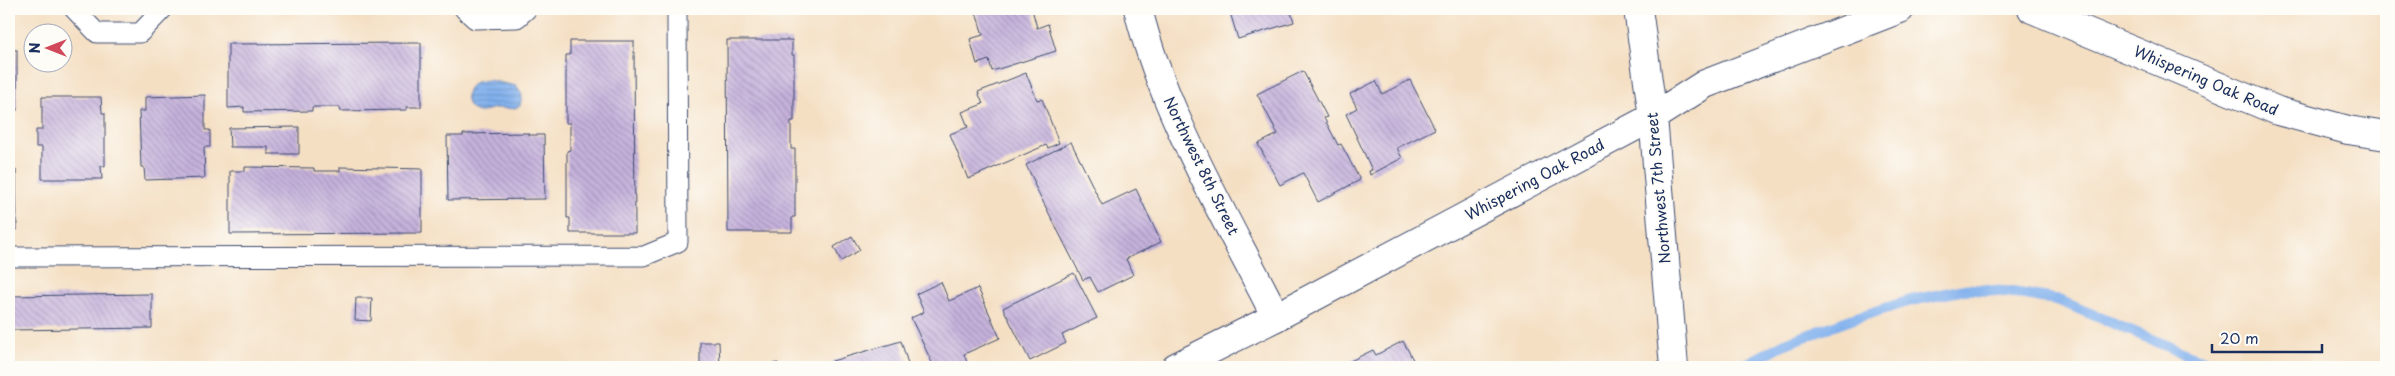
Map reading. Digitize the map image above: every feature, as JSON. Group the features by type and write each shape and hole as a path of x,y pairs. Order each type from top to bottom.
{"street":[{"name":"Northwest 8th Street","path":"1138,9 1145,39 1172,112 1276,317"},
{"name":"Northwest 7th Street","path":"1638,9 1654,117 1674,367"},
{"name":"Whispering Oak Road","path":"1176,367 1276,317 1654,117 1705,84 1900,9"},
{"name":"Whispering Oak Road","path":"2032,9 2278,111 2348,130 2386,136"}],"lane":[{"path":"74,9 97,33 140,33 163,9"},
{"path":"464,9 475,19 517,18 526,9"},
{"path":"9,258 644,256 678,242 677,9"}],"water":[{"path":"488,80 516,86 522,95 520,106 494,108 481,112 470,107 467,95 470,87 475,83"}],"building":[{"path":"975,9 1032,9 1037,28 1048,24 1056,51 992,71 989,60 977,64 970,39 983,35"},
{"path":"1229,9 1290,9 1294,22 1238,39"},
{"path":"727,40 792,40 792,55 794,55 794,121 791,121 791,149 795,149 795,217 792,217 792,232 728,232"},
{"path":"570,41 634,41 635,233 570,233 570,218 567,218 567,151 570,150 570,123 566,123 566,55 570,55"},
{"path":"421,43 421,107 407,107 407,110 340,111 340,107 312,107 312,111 244,112 244,107 228,108 228,44"},
{"path":"9,50 17,50 17,110 9,110"},
{"path":"1303,71 1327,117 1324,118 1338,145 1341,144 1360,180 1318,202 1303,173 1280,185 1258,144 1278,134 1257,94"},
{"path":"1026,73 1037,100 1042,99 1059,143 1048,148 1046,145 968,179 950,134 968,127 962,112 983,104 978,92"},
{"path":"1410,80 1435,129 1397,148 1402,158 1370,175 1369,171 1372,170 1346,114 1357,108 1350,94 1376,81 1382,94"},
{"path":"205,95 205,130 210,130 210,147 204,147 205,178 145,180 144,167 141,167 139,111 145,111 145,97"},
{"path":"42,97 101,97 102,113 105,113 105,166 101,166 102,179 42,179 42,147 36,147 36,130 42,130"},
{"path":"299,127 299,154 268,154 268,147 230,147 229,128"},
{"path":"528,133 528,135 544,135 545,199 448,200 447,136"},
{"path":"1071,142 1102,205 1136,189 1161,242 1126,259 1133,275 1098,292 1090,277 1083,280 1026,165"},
{"path":"245,167 314,168 314,171 340,171 340,167 422,169 422,233 230,234 230,171 245,171"},
{"path":"9,170 16,170 17,230 9,230"},
{"path":"852,236 860,250 841,261 834,247"},
{"path":"1074,273 1097,318 1062,335 1066,343 1030,361 1003,308"},
{"path":"941,282 949,301 978,288 1000,338 964,354 968,365 962,367 934,367 911,318 924,312 916,294"},
{"path":"152,294 152,328 9,330 9,296"},
{"path":"356,298 372,298 371,321 355,320"},
{"path":"901,341 909,367 833,367 832,361"},
{"path":"1403,341 1417,367 1338,367 1373,350 1376,355"},
{"path":"700,342 719,342 720,367 700,367"},
{"path":"778,363 778,367 757,367 757,366"},
{"path":"472,365 511,366 511,367 472,367"},
{"path":"660,365 686,365 686,367 660,367"}],"waterway":[{"path":"1741,367 1784,344 1855,318 1909,301 1967,289 2010,292 2058,300 2217,367"}]}
